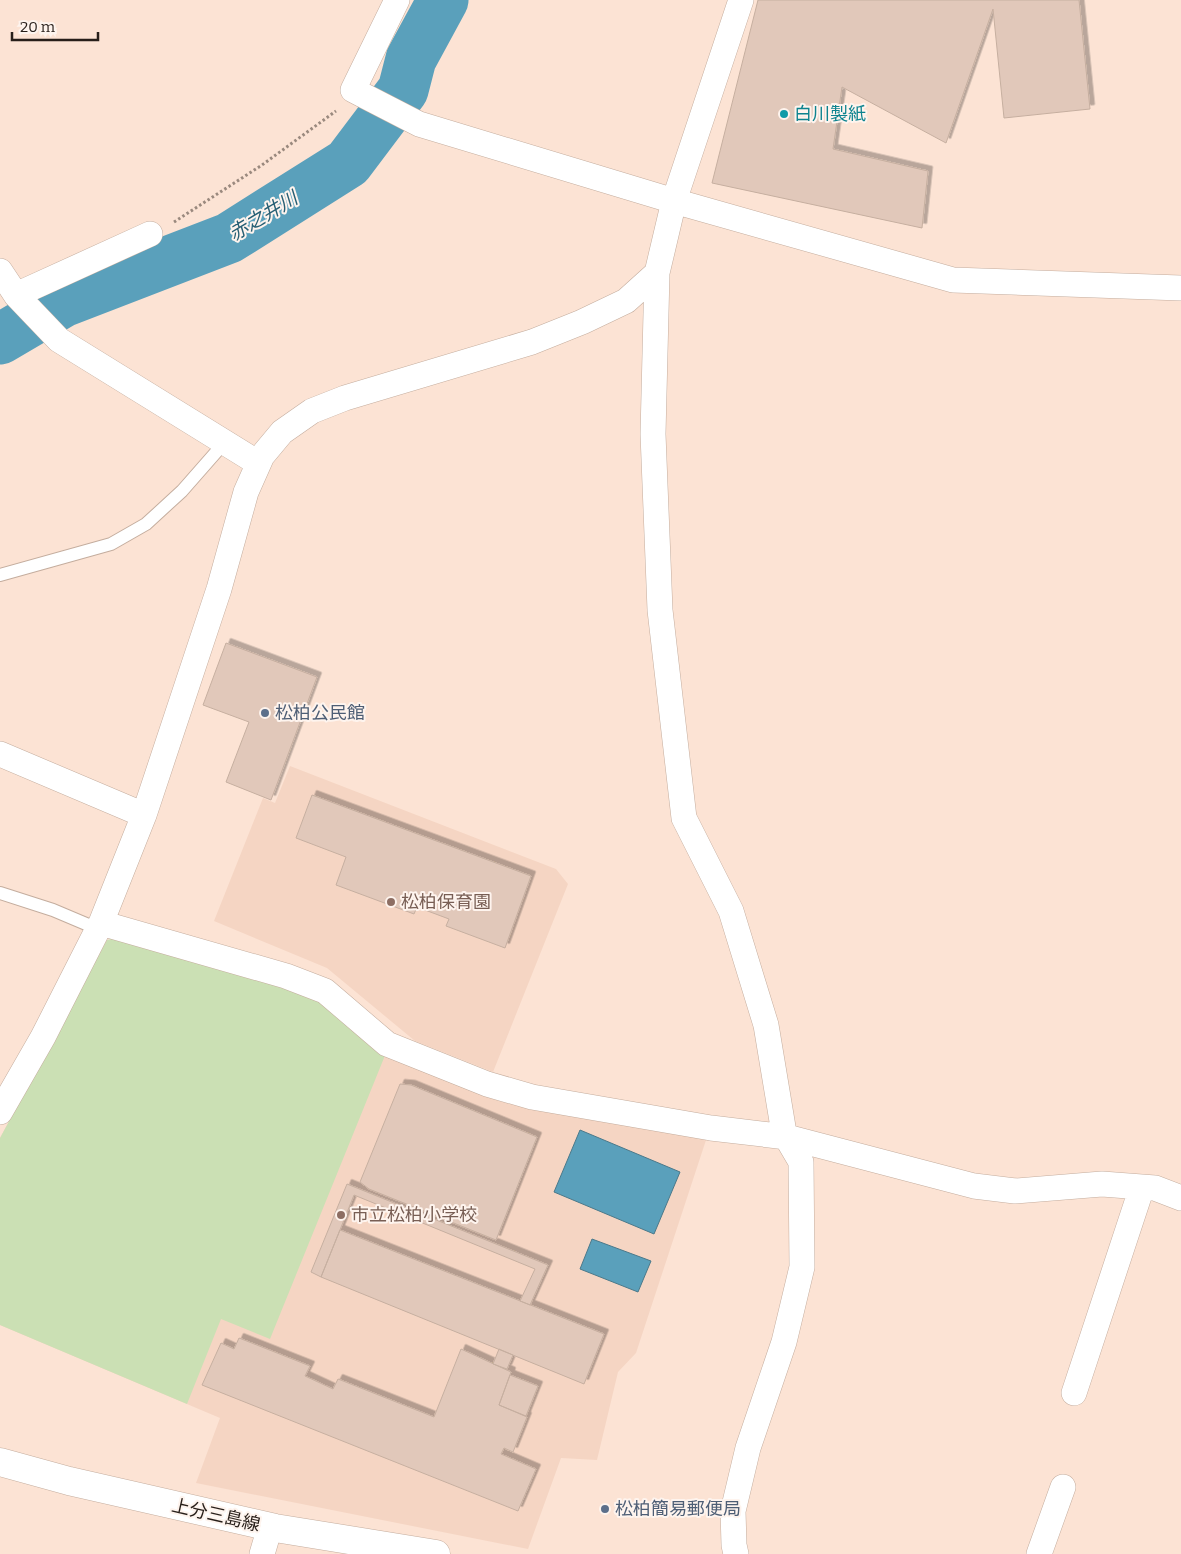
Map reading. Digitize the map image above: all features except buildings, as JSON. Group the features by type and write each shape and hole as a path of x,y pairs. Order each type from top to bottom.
{"main road":[{"name":"上分三島線","path":"0,1462 69,1481 270,1527 436,1554"}],"street":[{"path":"397,0 361,94 419,124 674,201 954,280 1181,288"},
{"path":"736,1554 733,1511 746,1457 784,1342 802,1267 801,1162 784,1133 766,1025 731,911 684,818 660,601 653,434 657,273 674,201 741,0"},
{"path":"16,295 150,234"},
{"path":"0,271 16,295 59,340 258,463"},
{"path":"0,1112 43,1037 100,926 144,815 219,589 246,492 262,456 282,432 312,411 345,398 532,342 557,332 626,301 657,273"},
{"path":"0,754 144,815"},
{"path":"100,926 286,976 325,991 387,1044 488,1084 532,1097 711,1128 787,1137 974,1186 1015,1191 1102,1184 1155,1188 1181,1198"},
{"path":"1074,1393 1142,1187"},
{"path":"1039,1554 1063,1488"},
{"path":"262,1554 270,1527"}],"lane":[{"path":"0,575 111,544 146,524 182,491 225,442"},
{"path":"0,892 100,926"}],"path":[{"path":"150,234 186,215 307,134 346,103 361,94"}],"shaded area":[{"name":"松柏保育園","path":"290,766 556,869 568,884 493,1072 415,1041 327,968 214,921 263,798 275,803"},
{"name":"市立松柏小学校","path":"107,940 499,1101 539,1110 707,1137 636,1353 618,1372 597,1460 561,1458 528,1549 196,1483 220,1418 0,1325 0,1138"}],"green space":[{"path":"120,937 313,997 386,1053 270,1339 221,1319 187,1404 0,1325 0,1138 107,940"}],"water":[{"path":"580,1130 680,1172 654,1234 554,1192"},
{"path":"592,1239 651,1261 638,1292 580,1269"}],"waterway":[{"name":"赤之井川","path":"0,339 63,302 229,238 348,163 403,90 411,59 443,0"}],"place":[{"name":"白川製紙","path":"784,114"},
{"name":"松柏公民館","path":"265,713"},
{"name":"松柏保育園","path":"391,902"},
{"name":"市立松柏小学校","path":"341,1215"},
{"name":"松柏簡易郵便局","path":"605,1509"}]}
